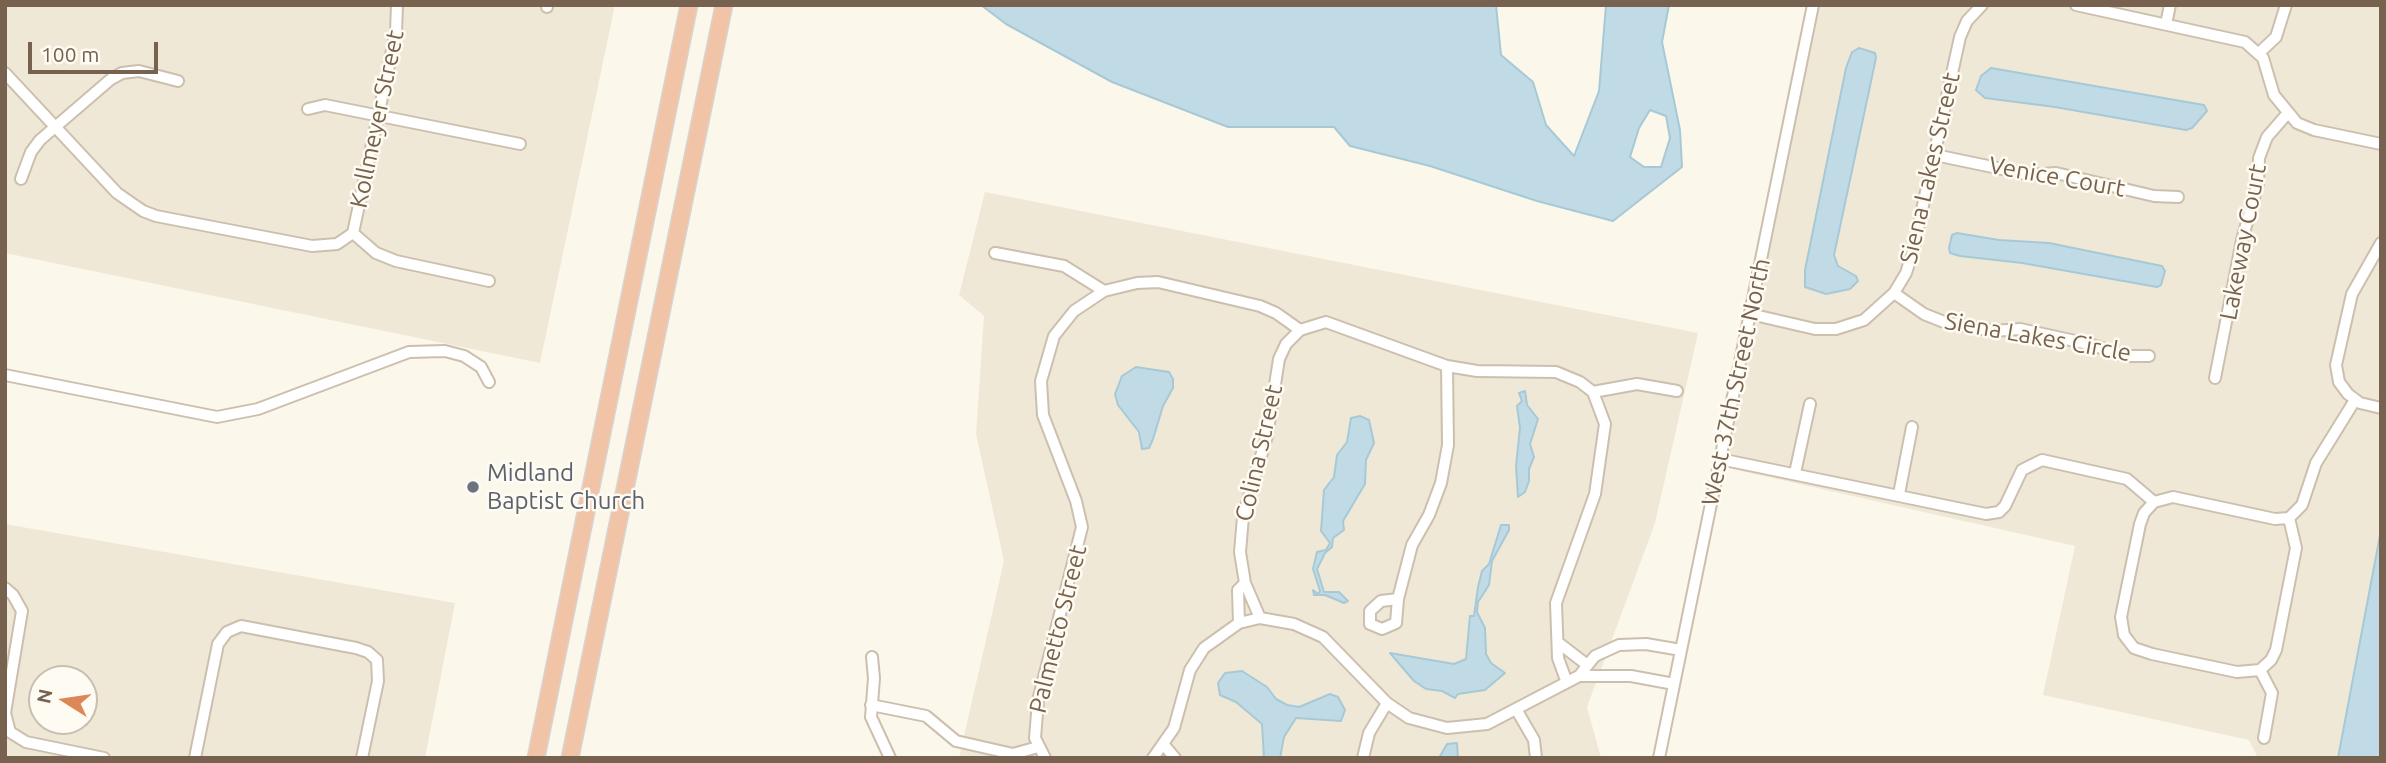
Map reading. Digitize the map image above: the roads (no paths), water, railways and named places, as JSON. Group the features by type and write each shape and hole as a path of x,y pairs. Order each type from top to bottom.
{"highway":[{"path":"536,758 689,5"},
{"path":"570,758 724,5"},
{"path":"528,758 564,619"},
{"path":"575,758 588,664"}],"street":[{"name":"Kollmeyer Street","path":"353,233 396,32 397,5"},
{"name":"West 37th Street North","path":"1658,758 1813,5"},
{"path":"2076,5 2239,39 2259,53 2266,64 2272,91 2287,114 2308,128 2381,144"},
{"path":"2166,24 2170,5"},
{"path":"2259,53 2276,37 2286,5"},
{"name":"Siena Lakes Street","path":"1750,314 1815,329 1836,329 1864,320 1894,293 1906,273 1913,250 1958,43 1974,8"},
{"path":"21,179 31,152 55,124 122,73 139,71 178,81"},
{"path":"5,73 117,193 129,203 156,216 312,246 337,244 353,233 376,253 396,261 489,281"},
{"path":"307,109 326,105 520,144"},
{"name":"Lakeway Court","path":"2215,378 2242,240 2258,183 2259,158 2267,137 2287,114"},
{"name":"Venice Court","path":"1935,155 2031,175 2056,173 2154,196 2178,197"},
{"path":"2381,243 2360,276 2347,313 2336,365 2342,387 2355,400 2381,408"},
{"path":"995,253 1064,266 1104,291 1137,282 1158,282 1260,306 1276,313 1300,330 1316,323 1338,324 1447,366 1478,371 1556,372 1580,382 1593,392 1601,406 1605,437 1588,519 1556,603 1554,624 1560,643 1558,658 1566,680"},
{"name":"Palmetto Street","path":"1038,747 1034,731 1038,701 1082,527 1076,501 1042,415 1041,381 1048,349 1064,322 1086,301 1104,291"},
{"name":"Siena Lakes Circle","path":"1894,293 1924,314 1944,323 1994,331 2020,329 2089,344 2126,356 2149,356"},
{"name":"Colina Street","path":"1260,618 1245,583 1240,552 1243,517 1267,436 1279,359 1286,344 1300,330"},
{"path":"5,375 217,417 258,409 409,352 445,351 464,356 481,367 489,382"},
{"path":"1398,599 1412,545 1429,516 1447,458 1447,366"},
{"path":"1593,392 1637,384 1677,391"},
{"path":"2288,518 2296,548 2276,650 2271,660 2260,670 2237,672 2152,654 2134,648 2127,641 2121,623 2122,611 2140,524 2144,513 2154,502 2178,498 2275,519 2288,518 2302,505 2316,463 2355,400"},
{"path":"1795,473 1810,404"},
{"path":"1899,494 1912,427"},
{"path":"1720,459 1993,513 2005,506 2022,470 2042,460 2127,479 2154,502"},
{"name":"Colina Street","path":"1238,623 1238,590 1245,583"},
{"path":"5,588 19,602 23,621 5,713 10,732 26,742 104,758"},
{"path":"1153,758 1174,728 1190,670 1204,648 1238,623 1260,618 1294,624 1323,637 1387,703 1409,718 1447,728 1475,728 1516,709 1566,680 1579,676 1631,676 1674,684"},
{"path":"195,758 218,644 227,632 241,626 343,645 368,652 377,660 378,681 362,758"},
{"path":"1560,643 1586,664"},
{"path":"1579,676 1586,664 1599,653 1619,645 1646,644 1681,650"},
{"path":"872,657 874,678 871,705 876,734 890,758"},
{"path":"2260,670 2272,693 2264,738"},
{"path":"1363,758 1369,733 1387,703"},
{"path":"871,705 926,716 956,741 1013,754 1038,747 1045,758"},
{"path":"1516,709 1534,740 1536,758"},
{"path":"1164,745 1175,758"}],"water":[{"path":"981,5 1496,5 1501,55 1533,82 1546,125 1574,156 1599,91 1606,5 1669,5 1662,42 1680,130 1682,167 1613,221 1537,201 1430,166 1350,146 1334,127 1228,127 1112,82 1006,24","holes":["1650,110 1666,116 1670,138 1661,167 1644,167 1630,157 1639,128"]},
{"path":"1859,48 1875,53 1876,58 1834,255 1838,266 1856,276 1858,281 1850,289 1826,294 1805,287 1805,270 1846,68 1852,52"},
{"path":"1991,68 2204,105 2207,111 2192,128 2186,130 2055,107 1985,98 1976,90 1981,76"},
{"path":"1957,233 1999,240 2049,243 2162,266 2165,271 2161,285 2157,287 2022,263 1960,256 1950,253 1949,248 1952,235"},
{"path":"1136,367 1169,372 1173,379 1173,388 1163,406 1153,439 1149,448 1142,449 1139,432 1118,405 1115,394 1122,376"},
{"path":"1525,391 1527,405 1538,419 1530,444 1534,457 1529,469 1529,481 1525,492 1518,497 1516,466 1520,428 1517,406 1522,401 1519,393"},
{"path":"1360,416 1369,420 1374,443 1366,460 1365,484 1343,521 1344,530 1333,538 1332,547 1325,553 1317,569 1324,592 1339,592 1348,601 1344,603 1325,595 1314,595 1313,590 1318,594 1320,591 1313,569 1317,552 1326,550 1330,543 1321,531 1324,490 1334,477 1337,455 1347,442 1351,418"},
{"path":"1501,525 1509,525 1509,530 1492,561 1489,585 1478,602 1477,612 1485,628 1486,654 1491,663 1505,673 1485,690 1458,694 1455,698 1442,691 1426,689 1414,681 1390,653 1454,664 1466,659 1470,616 1474,616 1482,571 1489,564"},
{"path":"2381,530 2381,758 2338,758"},
{"path":"1242,671 1267,687 1276,699 1287,705 1299,707 1330,694 1338,697 1345,710 1341,721 1296,718 1284,737 1280,758 1264,758 1262,724 1236,702 1220,695 1218,683 1225,673"},
{"path":"1457,743 1458,758 1439,758 1447,744"}],"place":[{"name":"Midland Baptist Church","path":"473,487"}]}
